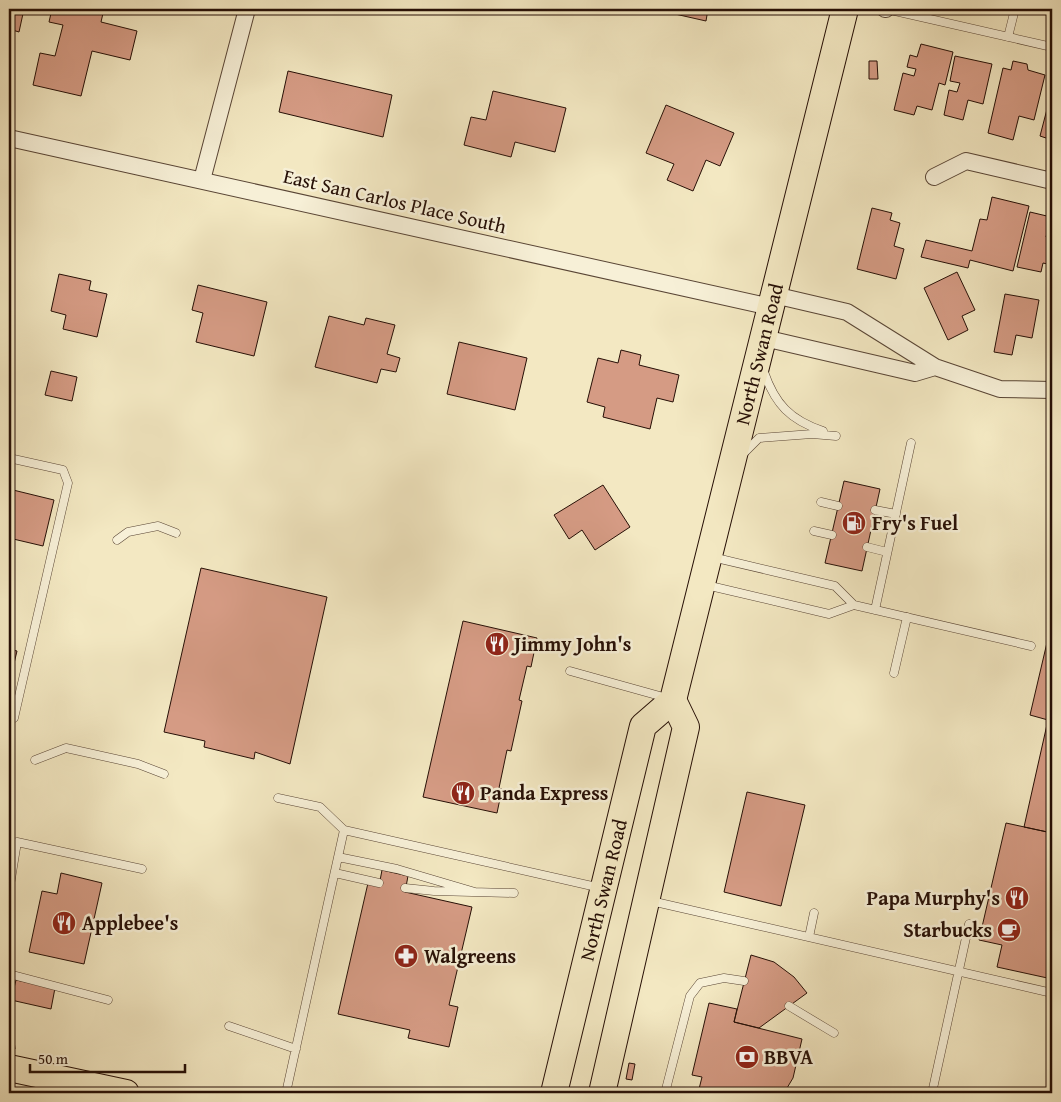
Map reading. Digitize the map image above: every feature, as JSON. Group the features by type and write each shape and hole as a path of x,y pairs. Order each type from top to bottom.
{"main road":[{"name":"North Swan Road","path":"556,1083 643,726 673,700 845,9"},
{"path":"602,1093 686,727 673,700"},
{"path":"9,1068 85,1088 126,1093"},
{"path":"543,1093 556,1083"}],"street":[{"path":"202,180 246,9"},
{"name":"East San Carlos Place South","path":"9,138 773,301 847,312 935,367 1000,389 1052,390"},
{"path":"934,177 966,161 1052,181"},
{"path":"761,348 915,373 935,367"}],"lane":[{"path":"886,9 1052,47"},
{"path":"1008,37 1016,9"},
{"path":"727,487 741,456 759,438 812,434 836,436 809,427 783,410 771,394 761,348"},
{"path":"875,610 911,443"},
{"path":"9,458 63,470 68,483 14,718 9,721"},
{"path":"821,502 838,506"},
{"path":"876,510 896,514"},
{"path":"117,540 128,532 158,526 176,532"},
{"path":"814,531 832,535"},
{"path":"867,547 887,552"},
{"path":"710,556 835,586 854,605 1031,646"},
{"path":"703,585 829,614 854,605"},
{"path":"894,673 907,617"},
{"path":"570,671 673,700"},
{"path":"35,760 66,748 138,764 164,774"},
{"path":"278,798 320,807 344,830 602,889"},
{"path":"286,1093 344,830"},
{"path":"9,891 17,842 142,868"},
{"path":"338,857 397,869 475,892"},
{"path":"335,873 380,882"},
{"path":"406,888 514,893"},
{"path":"647,900 1052,993"},
{"path":"809,937 814,913"},
{"path":"932,1093 969,924"},
{"path":"9,974 108,1000"},
{"path":"665,1093 690,996 700,983 724,978 744,981"},
{"path":"789,1006 834,1034"},
{"path":"229,1026 296,1049"}],"building":[{"path":"9,9 24,9 19,32 9,29"},
{"path":"52,9 104,9 101,22 137,31 130,60 92,51 81,96 33,85 40,53 55,56 63,25 49,22"},
{"path":"676,9 708,9 706,21 675,14"},
{"path":"921,44 953,52 945,85 939,83 932,110 917,106 914,115 894,110 903,73 914,76 916,69 907,67 910,55 917,57"},
{"path":"955,56 992,64 983,104 968,100 963,120 944,115 949,90 957,92 960,83 950,81"},
{"path":"869,61 877,61 878,79 869,79"},
{"path":"1013,61 1027,64 1028,70 1045,75 1034,120 1019,116 1013,140 988,133 1003,68 1011,70"},
{"path":"288,71 392,95 383,137 279,112"},
{"path":"1052,90 1052,140 1040,136"},
{"path":"493,91 566,108 555,152 515,142 511,157 464,145 471,117 486,120"},
{"path":"666,105 734,133 720,166 706,160 693,191 667,180 674,164 646,153"},
{"path":"992,197 1029,206 1013,271 970,260 968,268 921,257 926,240 972,251 980,219 987,220"},
{"path":"872,208 892,213 890,220 900,223 894,246 904,249 896,279 857,269"},
{"path":"1030,212 1051,217 1046,237 1052,239 1052,265 1043,263 1041,272 1017,267"},
{"path":"957,272 975,310 962,316 968,330 948,340 924,288"},
{"path":"59,274 91,281 89,290 107,294 97,337 63,329 66,315 51,311"},
{"path":"198,285 267,302 254,356 196,342 203,313 192,310"},
{"path":"1005,294 1039,300 1032,338 1016,335 1012,355 994,352"},
{"path":"329,316 364,325 366,318 395,325 387,354 400,358 396,372 381,369 377,383 315,367"},
{"path":"459,342 527,358 515,410 447,394"},
{"path":"621,350 641,355 639,365 679,375 673,402 657,398 650,429 603,417 605,407 587,402 598,358 618,363"},
{"path":"51,371 77,377 72,401 45,395"},
{"name":"Fry's Fuel","path":"844,481 880,489 862,571 825,563"},
{"path":"603,485 630,527 595,550 582,530 569,539 554,515"},
{"path":"9,489 54,500 43,546 9,538"},
{"path":"201,568 327,597 290,764 255,752 254,759 204,747 205,741 164,732"},
{"path":"463,621 537,638 531,667 527,666 519,700 522,701 511,751 507,750 499,788 502,789 497,813 423,797"},
{"path":"1049,634 1052,635 1052,833 1024,827 1048,720 1030,715"},
{"path":"9,649 17,651 10,680 9,680"},
{"path":"747,792 805,805 781,906 724,892"},
{"path":"1006,823 1052,833 1052,979 997,967 1002,945 979,940"},
{"name":"Walgreens","path":"382,870 408,876 405,892 472,907 449,1005 458,1007 449,1047 408,1038 410,1030 338,1014 368,883 379,886"},
{"name":"Applebee's","path":"61,873 102,883 84,964 29,952 42,891 57,894"},
{"path":"751,955 774,962 794,977 807,993 759,1028 734,1022"},
{"path":"16,980 55,988 51,1009 11,1000"},
{"name":"BBVA","path":"709,1003 737,1009 734,1022 802,1039 793,1078 787,1088 779,1093 698,1093 702,1077 692,1075"},
{"path":"9,1039 14,1040 15,1049 9,1048"},
{"path":"629,1063 635,1064 632,1080 626,1079"}],"place":[{"name":"Fry's Fuel","path":"854,523"},
{"name":"Jimmy John's","path":"497,644"},
{"name":"Panda Express","path":"463,793"},
{"name":"Papa Murphy's","path":"1017,898"},
{"name":"Applebee's","path":"64,923"},
{"name":"Starbucks","path":"1009,930"},
{"name":"Walgreens","path":"406,956"},
{"name":"BBVA","path":"747,1057"}]}
